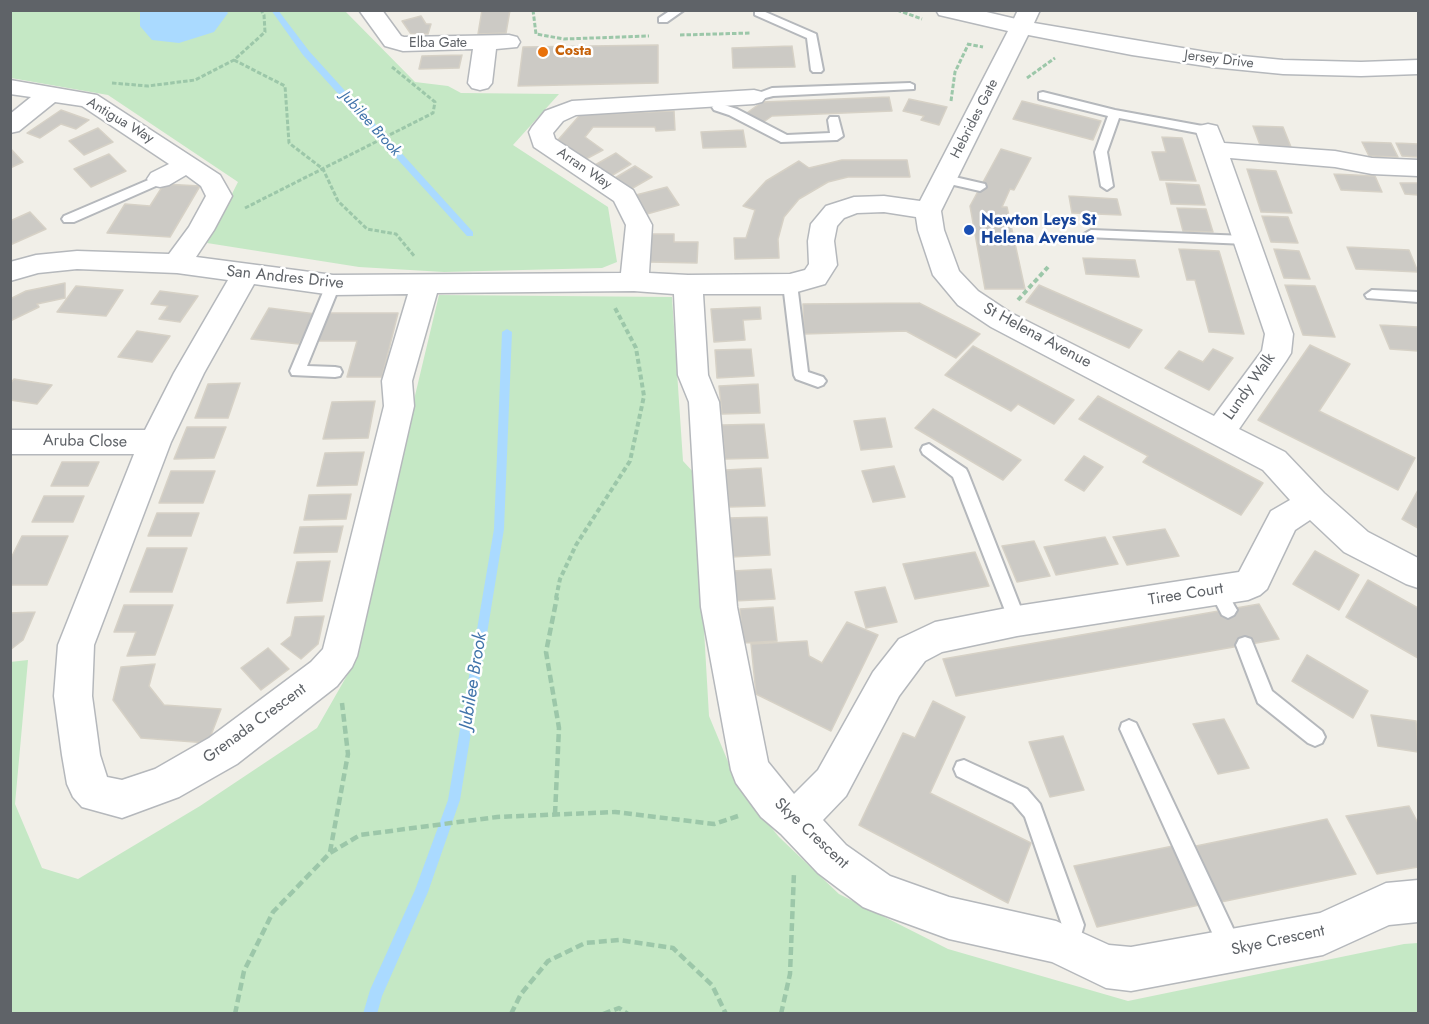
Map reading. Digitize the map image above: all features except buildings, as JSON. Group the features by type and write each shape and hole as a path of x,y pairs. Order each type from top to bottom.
{"street":[{"name":"Elba Gate","path":"370,10 393,41 403,44 509,42"},
{"name":"Jersey Drive","path":"947,10 1025,19 1132,48 1222,61 1283,67 1361,69 1419,67"},
{"name":"Hebrides Gate","path":"928,211 1025,19"},
{"name":"Elba Gate","path":"480,83 485,43"},
{"name":"Antigua Way","path":"10,87 89,100 211,181 219,196 201,230 177,264"},
{"path":"10,126 50,94"},
{"name":"Arran Way","path":"623,282 639,225 624,196 543,142 541,132 554,116 572,108 718,109 754,97"},
{"path":"1212,141 1272,153 1335,159 1372,166 1419,168"},
{"name":"Lundy Walk","path":"1212,141 1278,334 1276,353 1220,431"},
{"path":"160,179 188,164"},
{"path":"623,282 688,285 800,283 815,277 823,265 821,241 824,224 835,212 854,205 884,204 928,211"},
{"name":"St Helena Avenue","path":"928,211 931,230 947,275 968,298 1001,320 1220,431 1274,461 1312,502 1356,542 1419,574"},
{"name":"San Andres Drive","path":"10,272 36,264 77,260 177,264 333,285 423,274 623,282"},
{"name":"Grenada Crescent","path":"246,274 189,373 155,442 76,645 73,696 87,784 96,794 122,800 165,784 224,750 324,674 339,656 399,406 397,381 423,274"},
{"name":"Skye Crescent","path":"688,285 693,375 704,402 719,607 750,770 785,812 832,858 878,892 949,918 1056,942 1107,966 1131,969 1323,934 1386,904 1419,901"},
{"name":"Aruba Close","path":"14,432 155,442"},
{"name":"Tiree Court","path":"785,812 832,783 886,684 912,650 935,638 1017,621 1223,600 1255,579 1283,521 1312,502"}],"lane":[{"path":"663,20 679,10"},
{"path":"759,14 813,36 817,70"},
{"name":"Arran Way","path":"754,97 772,92 910,87"},
{"path":"1043,96 1212,141"},
{"path":"718,109 733,112 785,139 837,136 834,120"},
{"path":"1107,186 1101,153 1114,114"},
{"path":"69,219 160,179"},
{"path":"946,179 980,188"},
{"path":"1091,234 1246,240"},
{"path":"790,284 801,375 818,381"},
{"path":"333,285 297,371 335,372"},
{"path":"1372,295 1419,297"},
{"path":"929,450 960,473 1017,621"},
{"path":"1245,645 1265,697 1315,737"},
{"path":"1129,729 1232,951"},
{"path":"964,769 1020,796 1033,811 1073,925 1067,948"}],"path":[{"path":"112,83 148,86 195,80 234,60 265,32 264,15 261,10"},
{"path":"201,230 433,113 435,102 391,66 403,44"},
{"path":"234,60 285,86 289,143 323,169 338,201 367,229 396,234 423,274"},
{"path":"1001,320 1048,267"},
{"path":"555,814 559,728 546,652 560,579 576,545 630,460 644,396 636,348 615,308 623,282"},
{"path":"324,674 342,703 348,754 330,853"},
{"path":"235,1014 244,971 273,912 330,853 360,835 497,817 615,812 714,824 785,812 790,974 781,1014"},
{"path":"511,1014 520,994 548,961 585,942 619,940 673,948 712,984 726,1014"},
{"path":"603,1014 620,1008 628,1014"}],"green space":[{"path":"10,11 345,11 415,82 448,86 461,93 559,94 513,145 608,207 617,262 602,268 444,272 359,267 207,243 238,182 108,95 11,78"},
{"path":"439,295 672,297 683,461 695,474 709,716 739,788 779,837 839,894 948,949 1128,1001 1418,943 1418,1013 11,1013 10,662 28,660 15,804 42,868 78,879 200,806 317,728 349,672"}],"water":[{"path":"140,11 226,11 228,13 214,32 179,43 152,40 140,26"}],"waterway":[{"name":"Jubilee Brook","path":"274,10 306,53 470,234"},
{"name":"Jubilee Brook","path":"370,1014 375,995 421,892 454,800 499,529 507,332"}],"place":[{"name":"Costa","path":"543,52"},
{"name":"Newton Leys St Helena Avenue","path":"969,230"}]}
